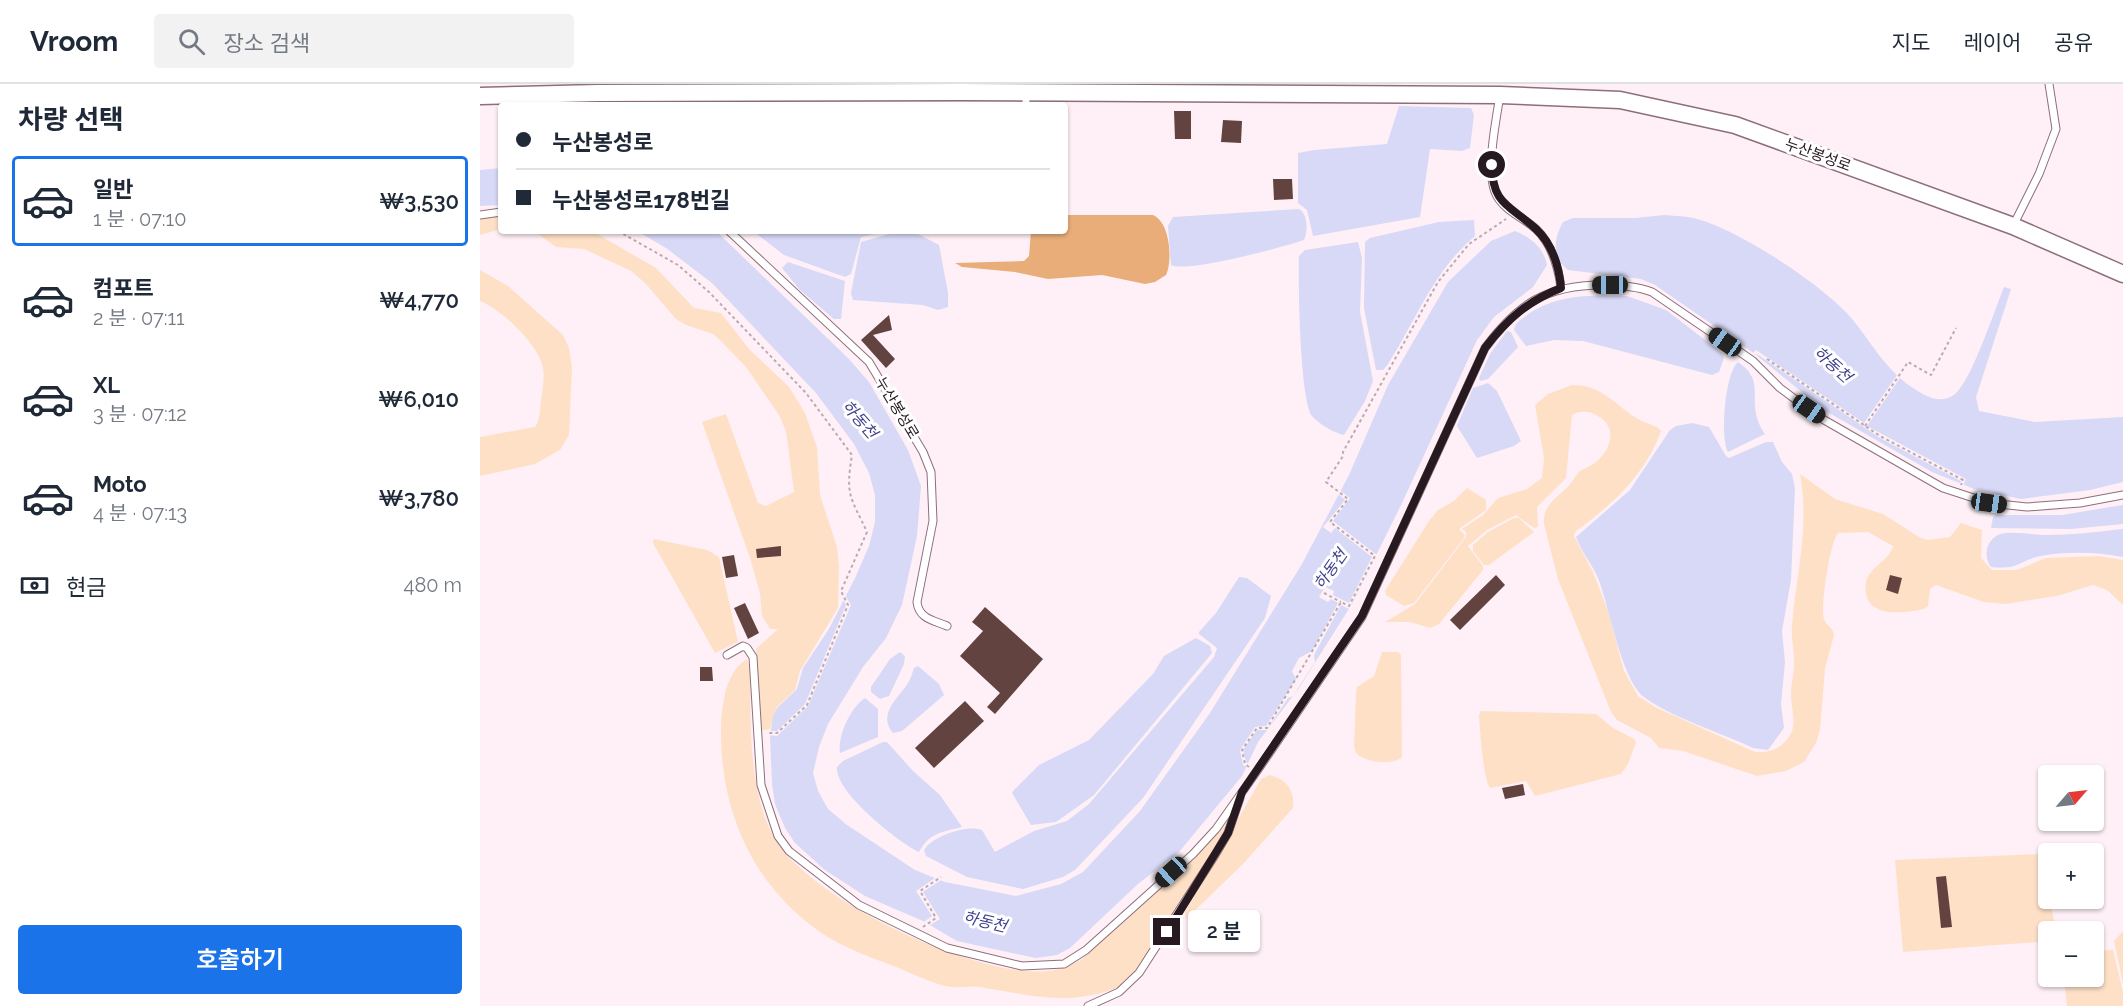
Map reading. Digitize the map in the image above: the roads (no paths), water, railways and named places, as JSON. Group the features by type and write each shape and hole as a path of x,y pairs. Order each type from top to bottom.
{"street":[{"name":"누산봉성로","path":"480,96 596,99 938,88 1026,99 1338,89 1620,100 1734,125 2013,226 2123,274"}],"lane":[{"path":"2013,226 2039,174 2056,129 2049,84"},
{"path":"1500,95 1492,180 1498,198 1546,240 1556,263 1561,288"},
{"path":"480,215 498,212"},
{"name":"누산봉성로","path":"732,234 859,351 869,362 906,421 928,463 932,488 933,521 917,602 918,610 922,616 947,626"},
{"path":"727,655 743,646 753,657 756,746 761,785 772,821 783,844 859,905 913,933 959,952 1022,966 1064,964 1086,950 1193,854 1216,829 1362,616 1485,348 1499,330 1526,304 1561,288 1610,285 1652,292 1750,359 1780,388 1819,417 1958,494 1989,503 2027,507 2080,503 2123,495"},
{"path":"1089,1006 1131,983 1151,957 1228,833 1242,792"}],"water":[{"path":"1399,106 1471,108 1474,115 1470,148 1462,151 1430,149 1420,217 1313,236 1307,210 1298,203 1298,153 1387,144"},
{"path":"498,168 498,205 480,206 480,170"},
{"path":"1299,209 1306,223 1304,240 1215,262 1181,267 1171,265 1168,226 1173,217"},
{"name":"하동천","path":"1665,215 1693,218 1715,225 1757,247 1802,276 1840,306 1895,374 1929,397 1944,399 1955,394 1961,387 1975,361 2004,287 2011,289 1976,397 1979,411 2035,422 2123,417 2123,482 2090,490 2021,499 1974,489 1932,472 1824,410 1755,354 1655,285 1641,279 1568,270 1559,259 1556,241 1563,222 1573,218 1635,218"},
{"path":"1474,220 1475,236 1448,264 1437,280 1388,364 1383,370 1376,370 1364,308 1365,242 1370,238 1439,222"},
{"name":"하동천","path":"1515,231 1536,244 1543,253 1547,265 1533,287 1494,317 1477,340 1402,503 1352,604 1299,688 1258,742 1242,776 1179,852 1138,884 1070,948 1057,955 1036,958 957,941 923,921 865,896 825,870 795,843 785,828 775,804 772,784 770,736 773,716 777,708 797,689 803,668 829,629 856,576 869,546 875,522 875,495 869,473 854,444 816,393 712,283 666,248 642,234 719,234 849,359 869,382 908,450 921,486 917,536 902,605 886,638 863,667 828,724 819,747 813,773 818,791 828,809 847,825 915,870 945,882 1016,896 1061,884 1083,872 1140,811 1210,713 1302,564 1349,475 1388,385 1448,282 1491,241"},
{"path":"757,234 874,234 861,237 851,274 845,277 784,255"},
{"path":"889,234 918,234 939,245 948,293 948,307 938,310 923,305 853,300 851,293 861,242"},
{"path":"1358,242 1362,258 1360,312 1373,381 1365,401 1344,435 1319,422 1312,416 1308,406 1302,365 1299,256 1305,250"},
{"path":"788,262 845,281 841,319 834,319 800,290 782,268"},
{"path":"1627,296 1666,310 1722,353 1724,358 1719,372 1712,375 1583,341 1554,340 1526,346 1514,330 1522,319 1549,303 1574,297"},
{"path":"1507,331 1511,332 1518,347 1488,379 1480,381 1479,378 1490,354"},
{"path":"1738,362 1752,378 1756,412 1765,434 1728,452 1724,433 1725,406 1730,379"},
{"path":"1488,383 1497,391 1521,441 1514,446 1477,458 1457,426 1473,388"},
{"path":"1692,423 1709,427 1729,458 1766,442 1773,442 1782,462 1792,474 1795,488 1791,580 1782,631 1785,662 1781,704 1784,728 1768,750 1753,748 1667,711 1644,697 1629,675 1598,578 1576,537 1630,490 1670,430 1676,426"},
{"path":"2123,505 2123,524 2071,529 1991,528 1993,517 1996,515 2062,515"},
{"path":"2123,529 2123,557 2093,553 2061,553 2041,556 2014,566 2001,568 1991,567 1987,559 1988,545 1998,535 2014,533 2054,535"},
{"path":"1239,577 1247,578 1271,596 1265,618 1143,798 1075,870 1063,877 1023,889 967,877 926,856 924,850 934,840 968,829 982,830 995,852 1034,831 1067,821 1089,804 1214,657 1217,648 1199,632 1216,613"},
{"path":"1196,638 1210,646 1212,653 1094,795 1056,822 1031,825 1012,793 1014,790 1039,765 1089,740 1153,674 1164,656"},
{"path":"900,652 905,656 904,664 889,696 880,699 871,692 871,687 890,659"},
{"path":"918,666 939,684 944,695 902,731 893,733 887,720 890,708 909,682 914,668"},
{"path":"865,698 878,709 878,737 840,753 841,738 846,722"},
{"path":"887,742 913,771 940,795 962,827 932,837 919,852 883,827 856,802 839,777 837,767 843,761"}]}
